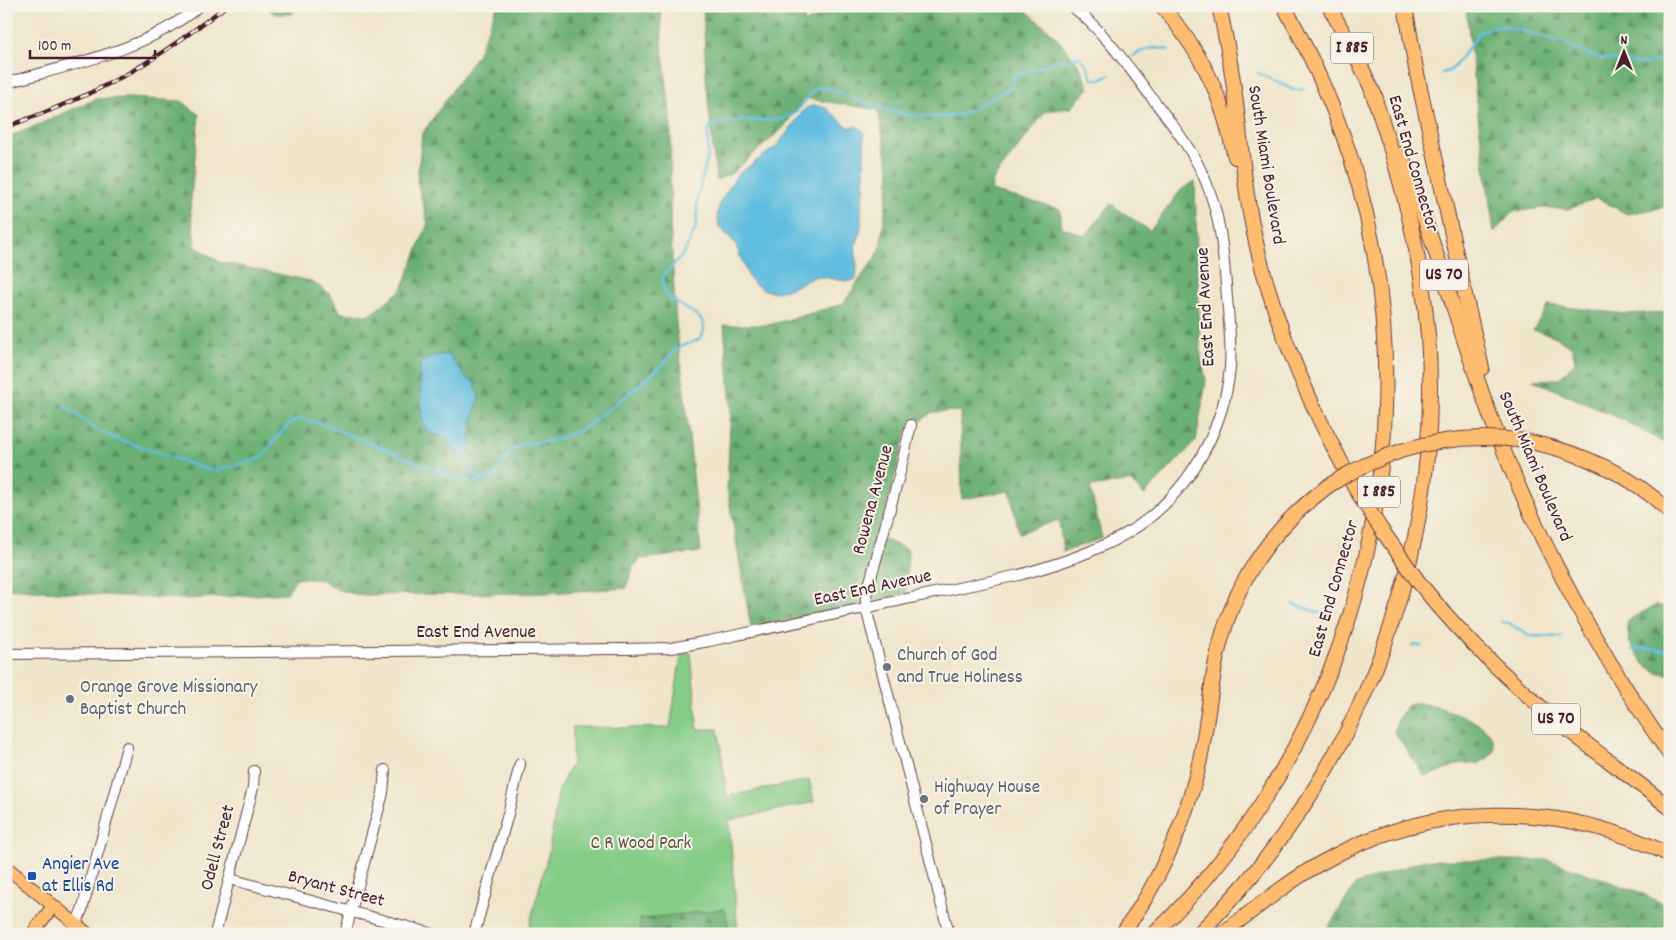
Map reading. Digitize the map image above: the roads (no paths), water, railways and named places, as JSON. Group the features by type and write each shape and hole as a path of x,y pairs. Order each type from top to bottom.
{"highway":[{"path":"1162,6 1194,50 1212,83 1225,119 1250,213"},
{"name":"South Miami Boulevard","path":"1219,6 1230,62 1250,213 1268,287 1292,360 1324,431 1361,498 1381,530 1418,581 1451,620 1512,681 1562,725 1670,808"},
{"name":"East End Connector","path":"1154,934 1189,897 1236,840 1258,809 1296,746 1341,646 1362,576 1377,504 1385,432 1386,358 1380,284 1374,249 1357,177 1333,108 1303,40 1284,6"},
{"name":"I 885","path":"1329,6 1356,56 1372,91"},
{"path":"1405,6 1416,69 1468,309 1509,462"},
{"name":"South Miami Boulevard","path":"1372,91 1395,139 1422,210 1469,355 1509,462 1540,533 1574,601 1612,667 1670,755"},
{"name":"East End Connector","path":"1198,934 1239,892 1264,862 1310,799 1330,766 1348,732 1380,660 1393,624 1412,550 1420,511 1428,434 1429,366 1426,317 1422,278 1406,202 1372,91"},
{"path":"1122,934 1156,878 1173,844 1186,809 1201,753 1221,641 1240,587 1260,554 1284,524 1311,499 1328,486 1376,459 1431,442 1488,437 1526,441 1563,449 1599,463 1633,482 1670,512"},
{"path":"1222,934 1290,882 1339,853 1392,832 1447,818 1504,814 1562,819 1617,833 1670,855"}],"main road":[{"path":"6,867 88,934"},
{"path":"32,934 53,906"}],"street":[{"path":"6,83 64,68 117,50 161,31 199,6"},
{"name":"East End Avenue","path":"6,654 671,648 866,608 1039,569 1087,552 1127,533 1155,513 1181,486 1203,454 1218,420 1227,388 1230,350 1221,238 1213,200 1197,163 1177,130 1108,40 1072,6"},
{"name":"Rowena Avenue","path":"911,425 866,596 866,608 949,934"},
{"path":"76,924 127,747"},
{"path":"474,934 520,764"},
{"path":"345,934 383,793 385,770"},
{"name":"Odell Street","path":"215,934 253,788 254,771"},
{"name":"Bryant Street","path":"230,879 434,934"}],"water":[{"path":"814,105 826,108 848,127 858,127 864,132 864,190 861,227 855,246 856,279 847,281 814,277 789,289 773,292 757,286 749,278 735,243 719,227 717,215 720,202 737,175 777,146 805,109"},
{"path":"448,354 466,378 474,382 479,397 472,424 469,452 462,458 446,437 433,435 427,431 422,418 420,364 437,355"}],"waterway":[{"path":"1442,73 1454,67 1480,32 1489,28 1504,26 1564,43 1600,58 1643,64 1670,58"},
{"path":"1133,56 1150,48 1169,50"},
{"path":"64,405 94,428 112,437 209,470 225,469 260,458 283,430 298,419 308,420 350,435 462,482 478,482 493,478 509,454 516,448 526,444 554,440 582,429 643,382 678,348 694,342 703,334 702,321 667,295 663,287 663,276 684,253 696,227 698,195 708,155 708,130 714,125 732,121 774,120 789,117 800,108 817,88 821,87 870,105 899,113 944,117 972,110 1011,88 1013,77 1058,60 1071,60 1080,57 1088,67 1092,79 1100,79 1109,75"},
{"path":"1258,73 1294,90 1304,89"},
{"path":"461,455 464,464 469,470 485,479"},
{"path":"1293,604 1323,614"},
{"path":"1501,622 1509,623 1529,636 1562,637"},
{"path":"1412,645 1421,646"},
{"path":"1632,650 1639,648 1670,651"}],"railway":[{"path":"6,127 73,101 142,66 226,6"},
{"path":"6,931 9,934"}],"place":[{"name":"Church of God and True Holiness","path":"887,667"},
{"name":"Orange Grove Missionary Baptist Church","path":"70,699"},
{"name":"Highway House of Prayer","path":"924,799"},
{"name":"Angier Ave at Ellis Rd","path":"32,876"}],"park label":[{"name":"C R Wood Park","path":"641,844"}]}
